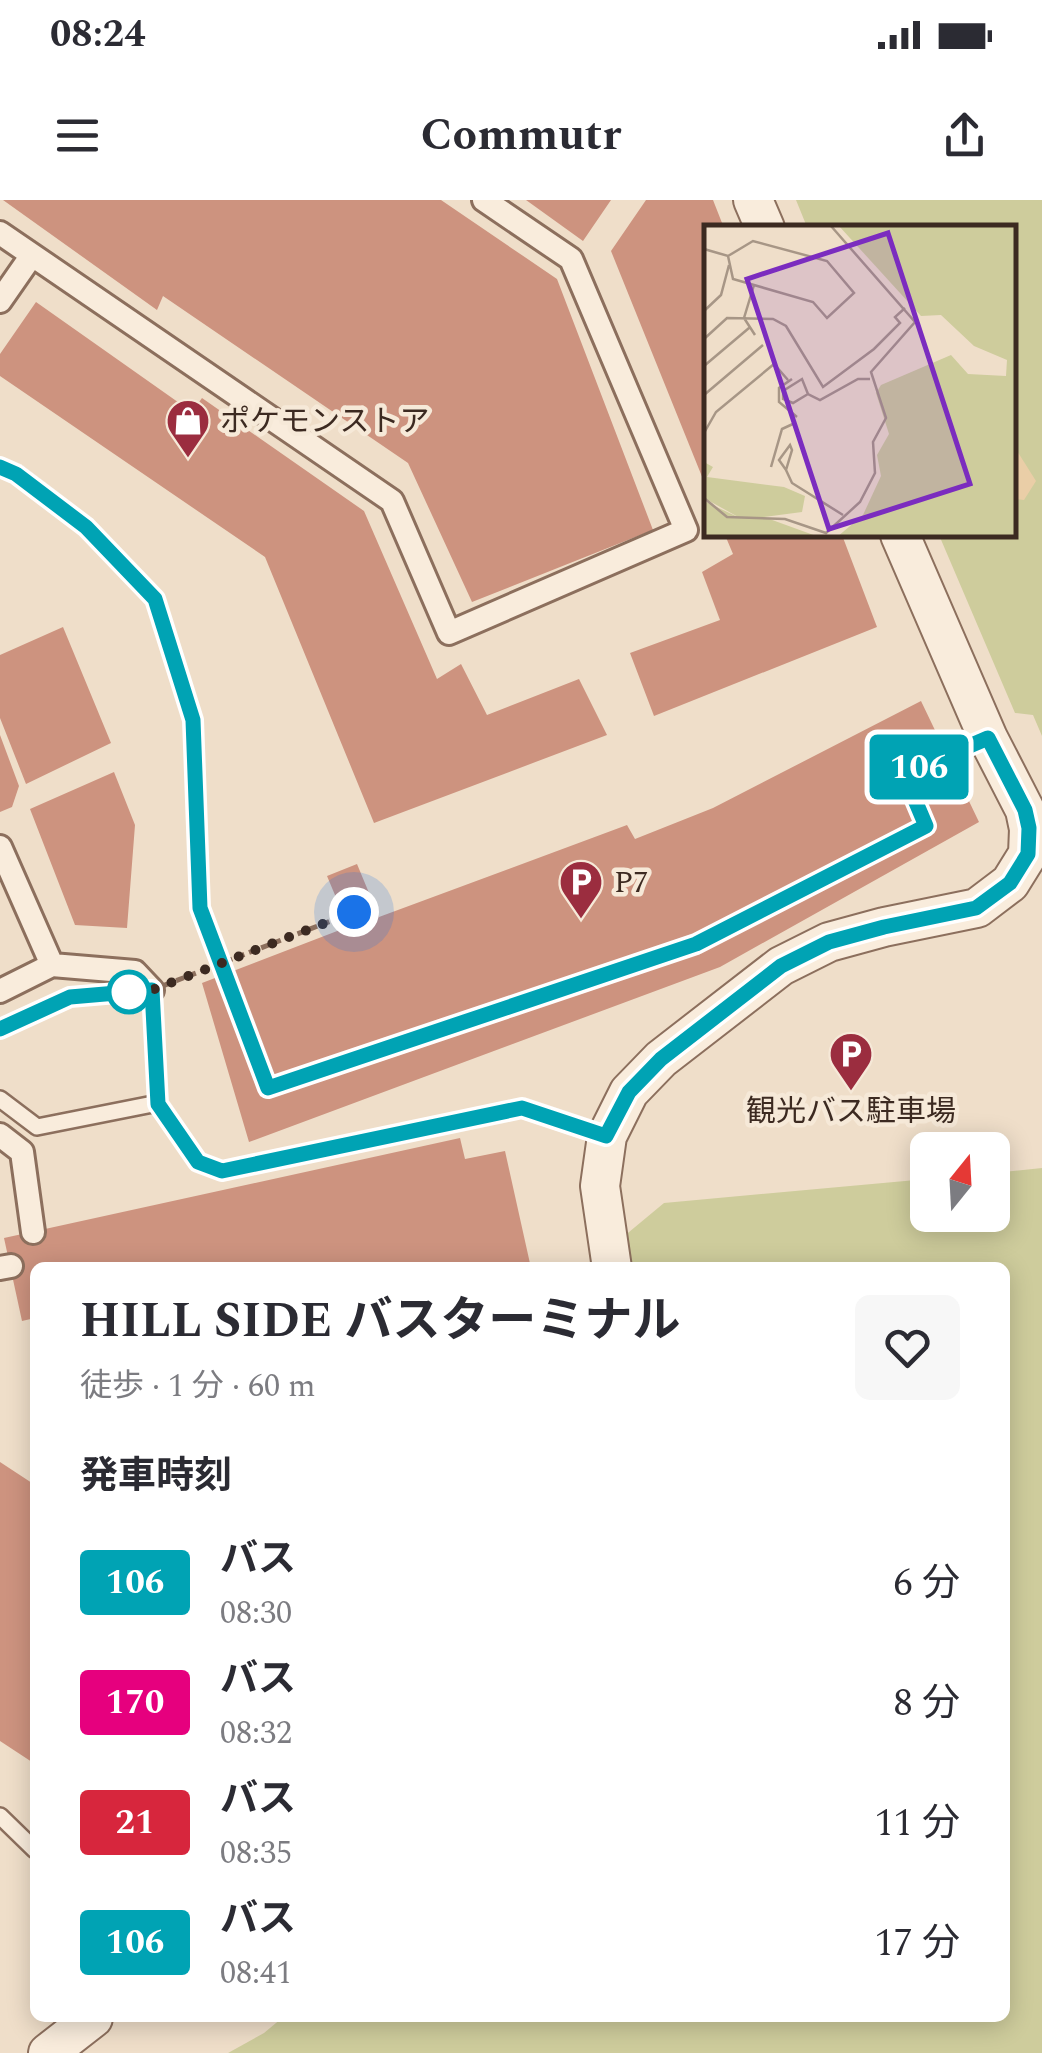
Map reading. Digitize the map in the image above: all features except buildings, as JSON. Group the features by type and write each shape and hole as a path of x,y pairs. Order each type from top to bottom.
{"street":[{"path":"0,233 392,501 449,633 686,530 571,258 484,200"},
{"path":"753,200 764,225"},
{"path":"0,301 32,255"},
{"path":"611,1262 600,1186 606,1136 629,1092 661,1059 781,966 829,942 976,908 1010,883 1028,854 1025,810 988,738 901,538"},
{"path":"0,847 52,965"},
{"path":"0,990 52,965 135,972 152,990"},
{"path":"0,1135 22,1152 33,1232"},
{"path":"48,2053 88,2022"}],"lane":[{"path":"0,467 16,474 86,527 155,599 193,720 200,908 268,1088 696,944 926,826 904,774 988,738"},
{"path":"0,1029 70,997 152,990 158,1104 198,1162 222,1171 522,1108 606,1136"},
{"path":"0,1099 38,1127 158,1104"},
{"path":"0,1816 30,1845"}],"path":[{"path":"152,990 354,912"}],"shaded area":[{"path":"796,200 1042,200 1042,736 1033,715 1015,713 940,538 1017,538 1017,225 806,225"},
{"path":"1042,1168 1042,2053 228,2053 277,2022 1010,2022 1010,1262 619,1262 617,1242 664,1203 910,1181 910,1232 1010,1232 1010,1171"}],"sand":[{"path":"1017,451 1036,481 1024,500 1017,499"}],"bus line":[{"name":"106","path":"0,467 16,474 86,527 155,599 193,720 200,908 268,1088 696,944 926,826 904,774 988,738 1025,810 1029,828 1028,854 1010,883 976,908 829,942 781,966 661,1059 629,1092 606,1136 522,1108 222,1171 198,1162 158,1104 152,990 70,997 0,1029"}],"place":[{"name":"ポケモンストア","path":"188,459"},
{"name":"P7","path":"581,920"},
{"name":"観光バス駐車場","path":"851,1092"}],"route":[{"path":"129,992 124,992 152,990 354,912"}]}
